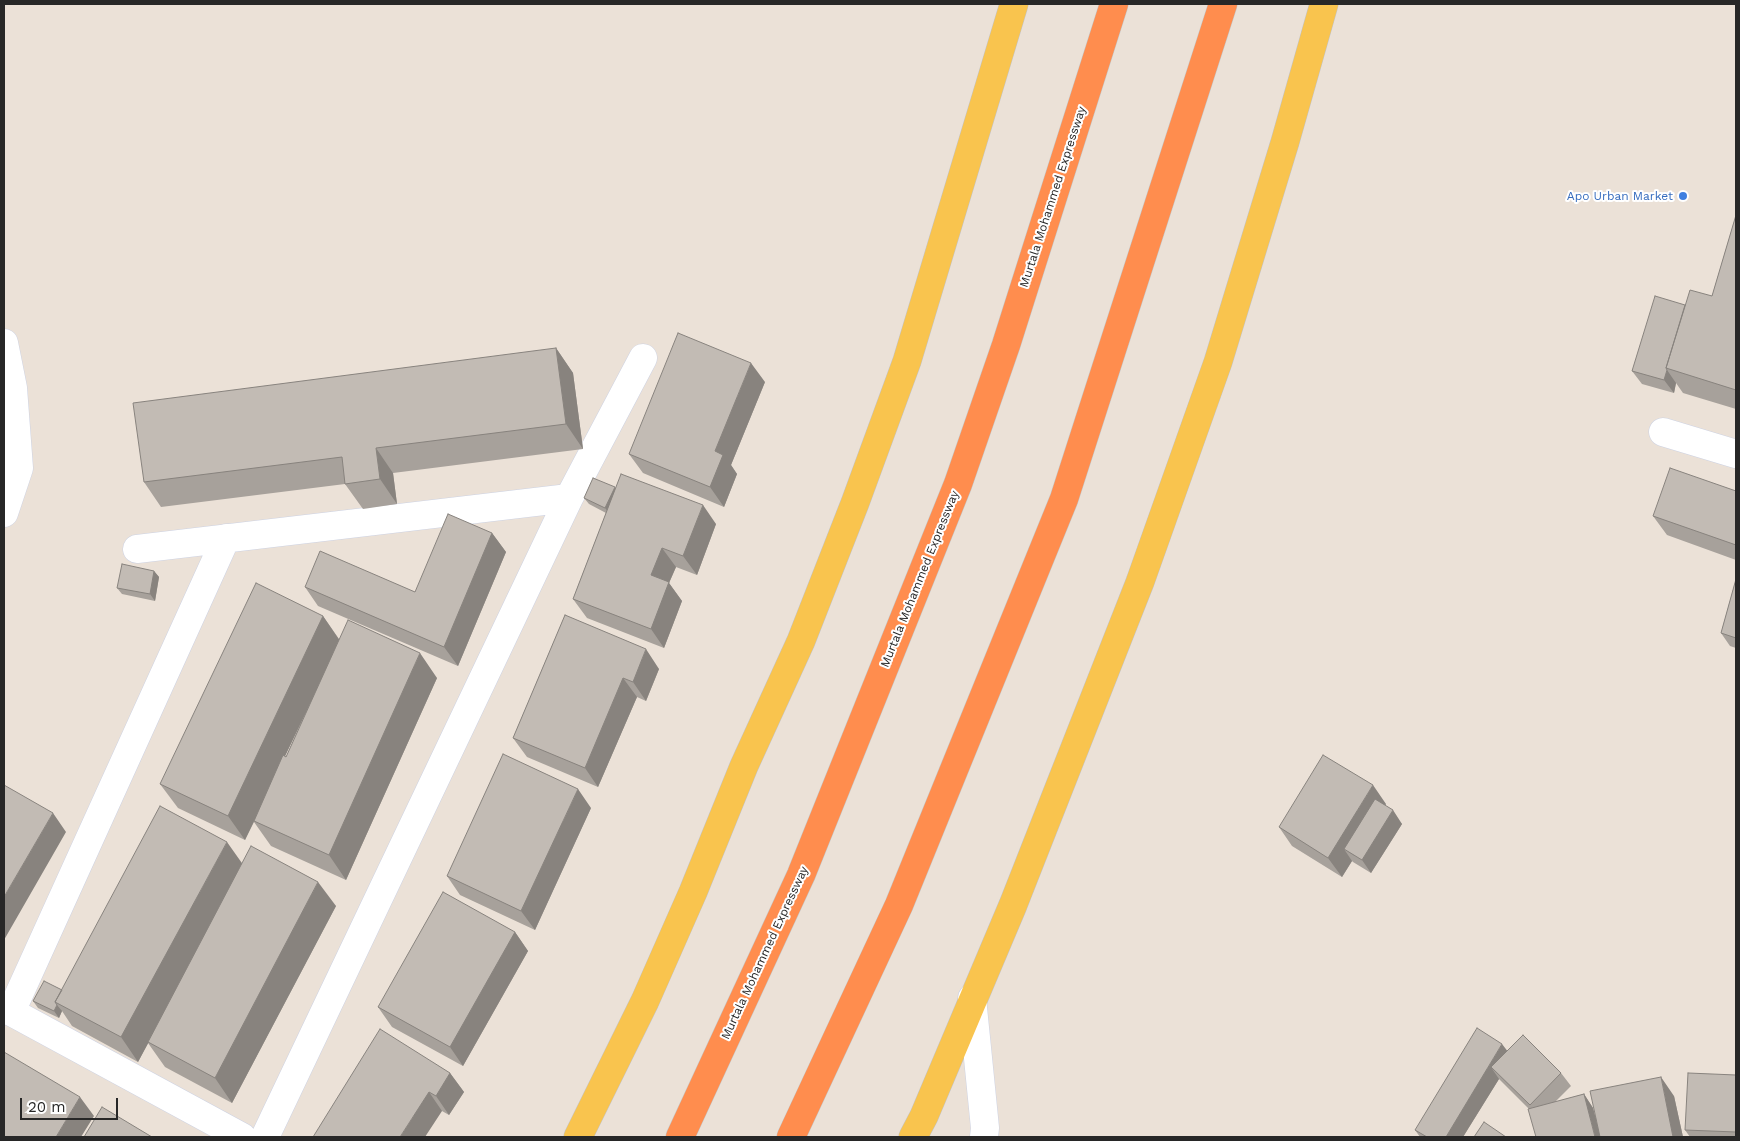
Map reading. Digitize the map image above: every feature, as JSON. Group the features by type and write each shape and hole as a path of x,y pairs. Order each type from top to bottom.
{"highway":[{"name":"Murtala Mohammed Expressway","path":"680,1137 801,876 958,484 1006,345 1114,4"},
{"path":"791,1137 899,905 1064,499 1223,4"}],"main road":[{"path":"578,1137 645,1000 693,892 744,766 801,641 855,503 907,361 1014,4"},
{"path":"913,1137 924,1116 972,998 1013,905 1146,566 1218,362 1285,142 1324,4"}],"street":[{"path":"4,343 13,388 19,468 4,513"},
{"path":"265,1137 569,498 643,358"},
{"path":"1663,432 1736,454"},
{"path":"137,549 569,498"},
{"path":"226,538 7,1010 242,1137"},
{"path":"972,998 985,1128 984,1137"}],"building":[{"path":"1736,215 1736,390 1666,368 1690,290 1712,296"},
{"path":"1655,296 1685,305 1664,380 1632,371"},
{"path":"678,333 751,363 715,451 723,455 710,487 629,454"},
{"path":"556,348 566,424 376,448 380,479 345,484 342,457 144,482 133,403"},
{"path":"1670,468 1736,491 1736,545 1653,516"},
{"path":"621,474 703,505 683,556 662,548 651,575 669,582 651,629 573,599"},
{"path":"593,478 615,487 605,508 584,498"},
{"path":"448,514 492,533 444,647 305,587 320,551 415,592"},
{"path":"122,564 154,571 150,594 117,588"},
{"path":"1736,579 1736,638 1721,633"},
{"path":"256,583 323,616 228,816 160,784"},
{"path":"565,615 646,649 633,682 623,678 585,768 513,738"},
{"path":"348,620 420,653 329,855 254,821 283,755 286,757"},
{"path":"503,754 578,789 521,911 447,876"},
{"path":"1323,755 1373,785 1328,858 1279,827"},
{"path":"4,785 53,813 4,897"},
{"path":"1375,799 1393,810 1362,860 1344,849"},
{"path":"160,806 227,842 121,1037 55,1002"},
{"path":"251,846 318,882 215,1078 148,1042"},
{"path":"443,892 515,932 450,1047 378,1007"},
{"path":"44,981 62,990 55,1002 57,1005 54,1011 33,1001"},
{"path":"1477,1028 1502,1044 1446,1137 1427,1137 1415,1130"},
{"path":"380,1029 450,1073 436,1096 429,1092 400,1137 313,1137"},
{"path":"1523,1035 1561,1073 1530,1105 1491,1067"},
{"path":"4,1052 80,1097 56,1137 4,1137"},
{"path":"1688,1073 1736,1075 1736,1132 1685,1130"},
{"path":"1661,1077 1673,1137 1600,1137 1590,1091"},
{"path":"1584,1094 1595,1137 1536,1137 1528,1109"},
{"path":"102,1107 152,1137 84,1137"},
{"path":"1484,1122 1506,1137 1474,1137"}],"place":[{"name":"Apo Urban Market","path":"1683,196"}]}
